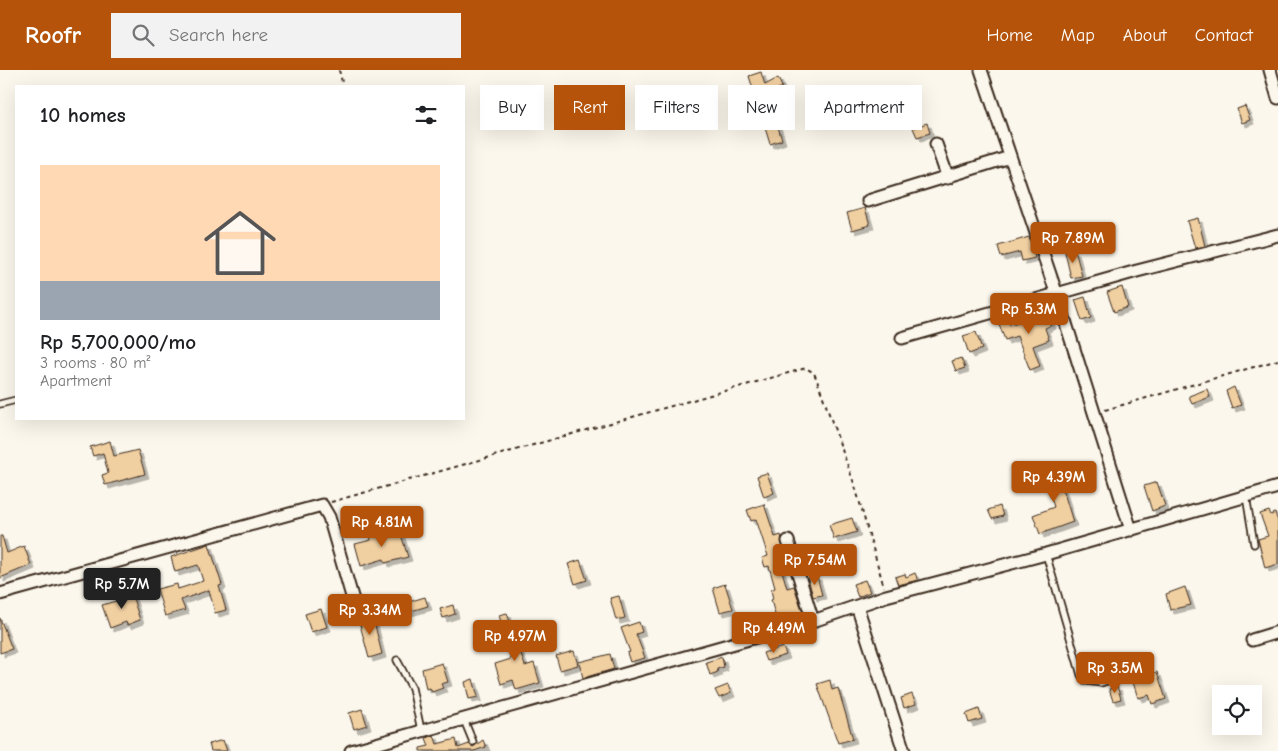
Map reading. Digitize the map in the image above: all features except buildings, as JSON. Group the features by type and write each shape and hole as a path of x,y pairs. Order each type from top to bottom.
{"street":[{"path":"981,70 1057,295 1131,530"},
{"path":"1270,70 1278,98"},
{"path":"936,144 948,178"},
{"path":"868,201 948,178 1010,157"},
{"path":"902,338 1278,235"},
{"path":"351,751 813,621 886,596 1046,554 1278,487"},
{"path":"0,594 322,505 329,517 357,614"},
{"path":"788,541 813,621"},
{"path":"857,606 904,751"},
{"path":"1252,640 1278,632"}],"lane":[{"path":"0,404 15,400"},
{"path":"1246,496 1254,544"},
{"path":"1046,554 1081,674 1086,681 1095,683 1115,678"},
{"path":"397,660 412,688 421,730"},
{"path":"464,720 472,742"}],"path":[{"path":"339,70 343,85"},
{"path":"1094,413 1278,360"},
{"path":"322,505 806,368 814,373 855,486 886,596"}]}
